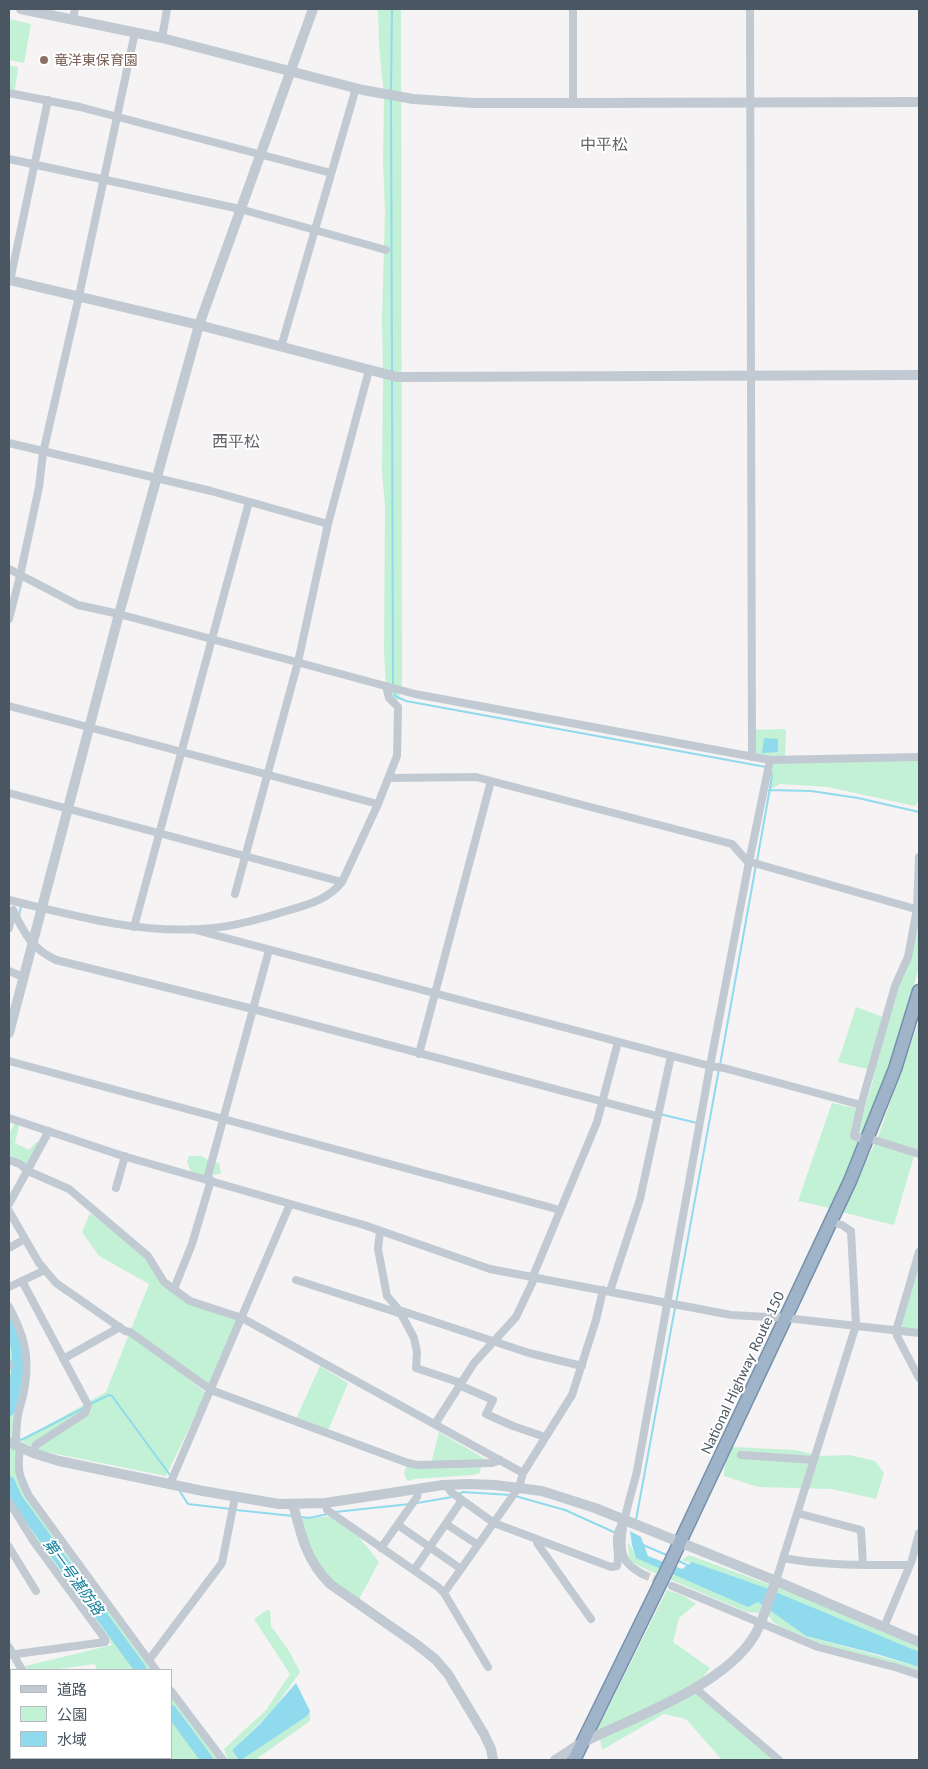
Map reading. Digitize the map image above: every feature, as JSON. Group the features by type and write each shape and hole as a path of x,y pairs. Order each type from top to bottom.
{"highway":[{"name":"National Highway Route 150","path":"574,1760 668,1581 678,1545 868,1140 895,1069 919,990"}],"street":[{"path":"21,9 74,14 135,32 290,72 413,99 573,103 919,102"},
{"path":"162,38 167,9"},
{"path":"9,1033 119,614 199,325 313,9"},
{"path":"573,103 574,9"},
{"path":"750,9 752,757"},
{"path":"9,619 39,487 43,452 79,296 135,32"},
{"path":"281,347 356,88"},
{"path":"9,93 48,100 118,117 331,173"},
{"path":"48,100 9,281 199,325 392,375 919,375"},
{"path":"9,159 240,209 386,250"},
{"path":"235,894 298,662 328,524 369,370"},
{"path":"9,443 156,478 328,524"},
{"path":"134,927 249,502"},
{"path":"9,569 78,605 94,610 119,614 416,694 752,757 769,766 919,757"},
{"path":"9,928 13,910 12,901 134,927 202,929 257,920 298,908 335,891 342,882 378,804 397,756 398,707 389,698 386,686"},
{"path":"9,706 378,804"},
{"path":"642,1574 633,1568 624,1555 622,1540 637,1471 710,1066 769,766"},
{"path":"388,778 476,776 732,844 747,861 918,909"},
{"path":"420,1054 491,781"},
{"path":"9,793 342,882"},
{"path":"919,857 918,909 908,957 895,986 854,1136 919,1154"},
{"path":"13,910 24,933 32,944 42,954 56,960 253,1009 657,1116"},
{"path":"192,929 861,1105"},
{"path":"174,1289 192,1244 269,950"},
{"path":"9,971 23,977"},
{"path":"435,1424 474,1363 516,1317 597,1122 618,1042"},
{"path":"444,1593 519,1488 523,1473 572,1395 606,1290 640,1199 671,1056"},
{"path":"9,1061 560,1210"},
{"path":"9,1118 125,1156 380,1231 490,1269 731,1315 786,1318 919,1333"},
{"path":"9,1204 49,1131"},
{"path":"116,1188 125,1156"},
{"path":"9,1160 20,1164 28,1171 69,1189 148,1256 164,1282 190,1301 242,1318 523,1473"},
{"path":"170,1484 290,1204"},
{"path":"9,1211 25,1239 56,1284 125,1331 130,1332 211,1390 408,1463 417,1465 485,1463 500,1460"},
{"path":"555,1760 582,1743 695,1688 737,1656 752,1638 760,1623 783,1558 856,1325 851,1231 842,1225 831,1222"},
{"path":"380,1231 378,1249 387,1296 401,1312 414,1338 416,1368 460,1384 493,1400 486,1414 545,1437"},
{"path":"9,1248 25,1239"},
{"path":"919,1252 896,1331 919,1378"},
{"path":"9,1287 45,1270"},
{"path":"296,1280 529,1352 582,1366"},
{"path":"22,1281 88,1406 85,1413 36,1445 34,1453"},
{"path":"9,1307 20,1327 26,1349 27,1368 18,1416 15,1445 20,1478 29,1496 155,1669"},
{"path":"64,1359 120,1327"},
{"path":"15,1445 59,1461 235,1497 279,1504 324,1502 446,1485 469,1484 542,1491 564,1497 641,1527 678,1545 919,1642"},
{"path":"741,1454 814,1460"},
{"path":"446,1485 451,1492 494,1523 614,1568 618,1562 616,1536 626,1521"},
{"path":"381,1548 417,1497 418,1489"},
{"path":"148,1660 222,1563 235,1497"},
{"path":"414,1570 462,1500"},
{"path":"9,1502 34,1542 106,1639 105,1642 98,1643 10,1652 21,1669"},
{"path":"324,1502 327,1510 444,1593 488,1667"},
{"path":"293,1504 311,1562 320,1574 330,1584 435,1659 448,1674 484,1734 493,1760"},
{"path":"797,1513 861,1530 863,1565"},
{"path":"398,1524 461,1569"},
{"path":"446,1524 478,1545"},
{"path":"884,1627 914,1561 919,1533"},
{"path":"538,1540 538,1543 591,1619"},
{"path":"9,1547 36,1591"},
{"path":"783,1558 813,1564 863,1565 914,1561"},
{"path":"668,1581 818,1647 919,1675"},
{"path":"695,1688 779,1760"},
{"path":"172,1691 223,1760"}],"green space":[{"path":"378,9 401,9 402,687 397,704 386,690 384,650 385,507 382,471 382,319 385,211 383,161 384,96 379,46"},
{"path":"9,19 31,24 24,63 9,60"},
{"path":"9,65 18,67 15,90 9,88"},
{"path":"752,730 786,730 785,760 752,757"},
{"path":"919,760 919,800 915,806 828,787 780,784 769,790 772,762"},
{"path":"919,800 919,966 904,1023 866,1134 830,1208 798,1201 832,1103 864,1110 873,1080 883,1029 871,1070 838,1062 856,1007 886,1018 908,957 917,909"},
{"path":"919,1021 919,1149 916,1149 894,1225 842,1212 878,1137"},
{"path":"16,1120 19,1127 15,1143 29,1150 35,1143 42,1140 26,1169 9,1154 9,1134"},
{"path":"189,1156 201,1156 212,1162 219,1163 221,1173 204,1178 191,1171 187,1162"},
{"path":"90,1213 148,1256 164,1282 190,1301 242,1318 211,1390 142,1341 206,1393 166,1476 42,1451 20,1441 106,1392 149,1284 99,1256 82,1232"},
{"path":"919,1265 919,1330 901,1328"},
{"path":"9,1307 16,1320 27,1370 16,1457 16,1476 39,1511 153,1669 97,1669 95,1664 58,1669 13,1669 112,1645 97,1627 9,1502"},
{"path":"320,1366 348,1383 327,1433 295,1421"},
{"path":"439,1432 492,1463 485,1463 481,1467 480,1473 473,1475 408,1481 405,1470 408,1463 431,1464"},
{"path":"733,1447 795,1450 820,1456 849,1455 875,1461 884,1473 876,1499 832,1489 758,1487 724,1476 725,1463"},
{"path":"335,1516 351,1527 379,1562 357,1603 316,1568 297,1519"},
{"path":"628,1542 635,1554 758,1602 806,1636 919,1667 919,1671 819,1643 781,1627 773,1622 768,1614 746,1612 641,1567 629,1560"},
{"path":"689,1555 825,1605 919,1646 919,1653 682,1560"},
{"path":"667,1590 684,1596 696,1604 679,1618 673,1642 710,1668 695,1688 779,1760 722,1760 686,1719 664,1714 602,1750 598,1728"},
{"path":"270,1610 271,1626 289,1651 300,1672 273,1710 232,1750 239,1760 228,1760 224,1749 266,1710 290,1674 254,1619"},
{"path":"172,1695 221,1760 153,1760 172,1759"},
{"path":"310,1711 310,1721 255,1760 241,1760"}],"water":[{"path":"764,738 778,739 778,752 762,753"},
{"path":"630,1531 641,1537 648,1556 682,1569 692,1562 766,1588 919,1652 919,1667 806,1636 758,1602 748,1607 636,1558"},
{"path":"296,1683 310,1711 307,1716 239,1760 232,1750 260,1724"}],"waterway":[{"path":"391,92 392,9"},
{"path":"391,99 392,372"},
{"path":"392,379 393,685"},
{"path":"393,689 395,696 406,701 766,767"},
{"path":"757,861 772,777 771,772"},
{"path":"769,790 811,791 858,798 919,812"},
{"path":"720,1065 756,865"},
{"path":"19,916 21,906"},
{"path":"676,1303 719,1069"},
{"path":"660,1114 697,1123"},
{"path":"636,1520 675,1308"},
{"name":"第一号湛防路","path":"9,1326 14,1336 18,1357 18,1368 9,1410"},
{"path":"90,1404 109,1395 112,1396 170,1475"},
{"path":"19,1440 84,1408"},
{"name":"第一号湛防路","path":"9,1482 16,1498 140,1669"},
{"path":"179,1490 188,1504 231,1509"},
{"path":"458,1494 463,1492 511,1495"},
{"name":"第一号湛防路","path":"9,1496 16,1498"},
{"path":"515,1496 565,1510 616,1533"},
{"path":"417,1503 452,1497"},
{"path":"335,1512 410,1504"},
{"path":"236,1510 293,1516"},
{"path":"301,1517 309,1518 328,1514"},
{"path":"643,1545 669,1556"},
{"path":"677,1560 689,1566"},
{"name":"第一号湛防路","path":"172,1712 207,1760"}],"tunnel":[{"path":"642,1574 665,1583"}],"place":[{"name":"竜洋東保育園","path":"44,60"}],"district":[{"name":"中平松","path":"604,145"},
{"name":"西平松","path":"236,442"}]}
